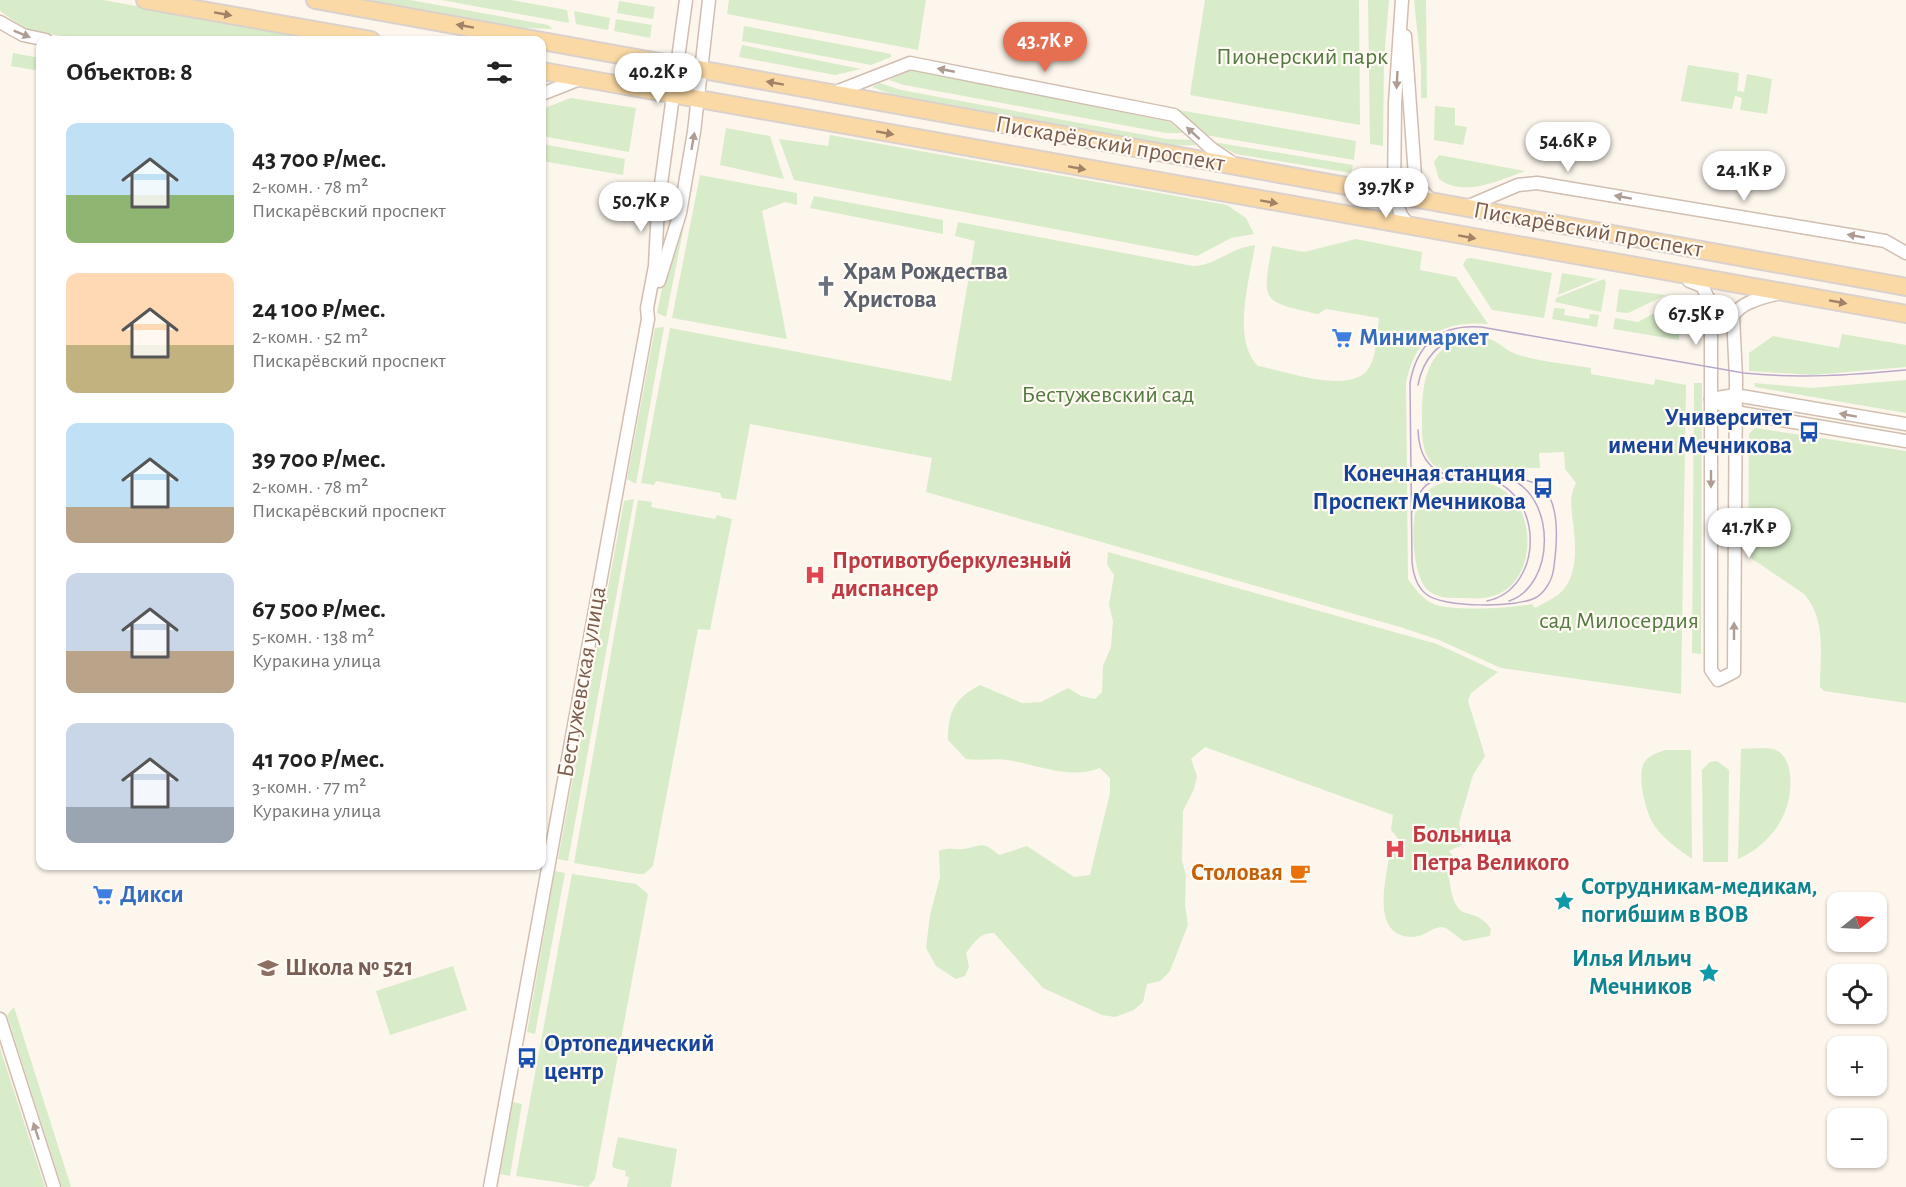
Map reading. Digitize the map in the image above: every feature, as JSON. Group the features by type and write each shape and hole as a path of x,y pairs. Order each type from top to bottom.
{"main road":[{"path":"145,0 348,36"},
{"name":"Пискарёвский проспект","path":"315,0 517,36"},
{"name":"Пискарёвский проспект","path":"546,41 1906,287"},
{"name":"Пискарёвский проспект","path":"546,72 1906,314"}],"street":[{"name":"Бестужевская улица","path":"490,1187 648,319 647,308 655,266 658,206 679,65 686,0"},
{"name":"Бестужевская улица","path":"648,319 653,309 659,278 680,213 698,100 710,0"},
{"path":"1402,0 1395,102 1394,196 1401,215 1410,227"},
{"path":"1402,0 1412,103 1415,176 1422,190 1433,203"},
{"path":"0,22 23,35 36,38"},
{"path":"833,93 910,63 1174,115 1212,149 1240,168"},
{"path":"546,92 579,79"},
{"path":"1463,208 1518,185 1537,183 1885,241 1906,252"},
{"path":"1669,273 1702,286 1709,295 1712,312 1711,670 1718,680 1734,672 1733,316 1745,304 1780,292"},
{"path":"1711,399 1735,395 1906,424"},
{"path":"1711,399 1735,412 1906,441"},
{"path":"0,1019 54,1187"}],"green space":[{"path":"0,0 103,0 306,36 62,36 23,27 0,11"},
{"path":"368,0 410,0 548,25 553,29 522,28"},
{"path":"441,0 511,0 567,10 569,23"},
{"path":"729,0 926,0 918,50 727,14"},
{"name":"Пионерский парк","path":"1205,0 1359,0 1360,125 1190,95"},
{"path":"1368,0 1389,0 1384,59 1383,146 1370,144"},
{"path":"1414,0 1426,0 1427,98 1421,98 1421,67"},
{"path":"619,1 655,7 653,19 617,13"},
{"path":"574,11 610,18 608,30 576,24"},
{"path":"616,19 652,25 650,38 614,31"},
{"path":"744,26 891,54 891,57 871,65 742,41"},
{"path":"742,45 861,69 835,75 739,57"},
{"path":"13,53 36,57 36,70 11,66"},
{"path":"1688,65 1739,73 1737,91 1744,92 1747,74 1772,79 1767,114 1740,110 1742,98 1735,96 1732,109 1681,101"},
{"path":"912,69 1170,122 1183,133 1166,133 904,85 889,80"},
{"path":"880,83 901,90 1167,139 1190,140 1196,145 1163,146 901,98 872,87"},
{"path":"571,98 636,108 629,152 546,137 546,107"},
{"path":"1435,106 1455,108 1455,125 1467,127 1463,145 1434,140"},
{"path":"1173,109 1356,141 1354,160 1205,135"},
{"path":"726,128 770,136 784,179 720,165"},
{"path":"830,135 1227,205 1246,218 1254,234 1231,238 1197,256 794,180 779,139 828,146"},
{"path":"1213,142 1353,165 1351,173 1236,154"},
{"path":"546,145 625,159 623,175 546,162"},
{"path":"1439,155 1525,171 1482,186 1459,187 1439,179 1434,162"},
{"path":"700,175 797,193 797,205 785,202 762,211 787,339 672,318"},
{"path":"814,196 943,220 943,234 810,208"},
{"name":"Бестужевский сад","path":"958,222 1193,266 1208,263 1255,245 1244,308 1245,340 1250,354 1258,366 1319,380 1351,379 1363,374 1373,359 1379,318 1326,309 1318,314 1276,302 1267,289 1272,246 1304,252 1356,239 1422,252 1420,270 1456,277 1488,324 1457,325 1433,335 1416,354 1406,383 1408,579 1416,590 1434,604 1455,608 1483,608 1532,604 1535,608 1554,598 1566,586 1574,567 1575,556 1571,501 1576,483 1565,469 1564,452 1539,453 1540,468 1525,468 1524,474 1455,473 1438,468 1428,458 1423,439 1423,392 1430,367 1435,357 1444,349 1455,342 1488,339 1519,355 1591,368 1591,374 1654,385 1655,379 1686,385 1681,694 1501,668 1439,640 1400,627 926,492 932,458 750,424 736,500 722,498 720,493 656,481 654,485 641,483 670,328 951,381 975,241 955,236"},
{"path":"684,226 666,317 657,313 664,279"},
{"path":"1466,259 1552,273 1544,318 1492,310 1463,265"},
{"path":"1562,273 1597,279 1558,295"},
{"path":"1604,279 1606,283 1601,312 1555,302 1556,298"},
{"path":"1619,289 1666,295 1628,313 1616,312"},
{"path":"1673,303 1681,307 1679,340 1613,329 1615,318 1638,322"},
{"path":"1554,308 1565,309 1564,315 1589,319 1590,314 1599,315 1597,327 1552,319"},
{"path":"664,327 636,484 627,479 655,328"},
{"path":"1842,334 1906,345 1906,367 1813,375 1749,371 1749,353 1773,336 1839,348"},
{"path":"1906,380 1906,413 1755,387 1754,383 1811,388"},
{"path":"1694,383 1702,383 1701,654 1692,653"},
{"name":"сад Милосердия","path":"1755,428 1906,451 1906,703 1824,691 1820,687 1821,638 1811,604 1804,594 1748,556 1749,434"},
{"name":"сад Милосердия","path":"1454,480 1494,485 1515,501 1522,513 1528,540 1523,568 1507,589 1492,597 1441,597 1429,591 1419,574 1413,533 1419,500 1434,486"},
{"path":"634,499 568,861 558,859 624,501"},
{"path":"638,500 652,502 651,507 715,519 717,515 732,519 710,630 698,629 653,866 644,874 574,863"},
{"path":"1108,552 1437,644 1498,672 1471,693 1468,701 1485,756 1473,775 1459,823 1464,844 1449,851 1453,856 1446,868 1452,894 1459,909 1487,923 1491,929 1490,936 1464,941 1441,927 1414,937 1400,935 1391,929 1384,907 1389,857 1400,849 1399,840 1391,830 1393,815 1205,747 1191,759 1197,776 1194,789 1183,811 1182,860 1186,876 1185,905 1188,925 1170,971 1160,981 1147,984 1143,1002 1134,1010 1115,1017 1102,1015 1043,988 994,933 981,936 966,953 969,967 965,976 956,979 936,966 926,948 930,915 940,877 939,851 981,845 999,855 1027,846 1074,877 1090,875 1110,793 1110,778 1100,768 1077,773 1008,760 966,759 948,740 948,730 949,721 959,700 980,685 1022,703 1041,702 1068,688 1081,696 1095,699 1102,692 1103,666 1111,647 1113,621 1109,605 1114,575 1107,564"},
{"path":"1741,749 1770,749 1781,753 1789,768 1790,789 1788,802 1778,826 1761,845 1738,859"},
{"path":"1665,750 1691,750 1692,859 1659,832 1651,820 1645,801 1641,778 1644,762 1649,757"},
{"path":"1717,761 1729,770 1728,862 1703,862 1702,770 1710,762"},
{"path":"555,871 565,873 535,1034 527,1032"},
{"path":"572,874 636,884 648,894 595,1179 588,1187 516,1176"},
{"path":"453,966 467,1010 390,1035 376,991"},
{"path":"14,1007 71,1187 62,1187 7,1015"},
{"path":"0,1048 45,1187 0,1187"},
{"path":"513,1102 522,1104 510,1176 500,1174"},
{"path":"618,1137 677,1149 671,1187 627,1187 629,1177 625,1176 626,1171 614,1168 612,1165"}],"tram line":[{"path":"1412,512 1418,495 1431,482 1441,478 1490,475 1537,484 1550,498 1555,516 1555,557 1551,579 1544,591 1537,597 1528,601 1498,605 1463,604 1435,599 1423,591 1416,579 1412,561 1410,383 1413,369 1425,347 1442,333 1454,329 1481,327 1764,375 1845,375 1906,370"},
{"path":"1418,385 1424,366 1434,352 1448,341 1466,334"},
{"path":"1418,430 1420,446 1426,460 1436,470 1451,476"},
{"path":"1487,601 1506,593 1520,579 1528,561 1530,541 1528,521 1520,503 1506,488 1488,479"},
{"path":"1509,601 1524,592 1535,578 1542,560 1544,541 1542,521 1536,503 1525,489 1510,479"}],"place":[{"name":"Храм Рождества Христова","path":"826,286"},
{"name":"Минимаркет","path":"1342,338"},
{"name":"Университет имени Мечникова","path":"1809,432"},
{"name":"Конечная станция Проспект Мечникова","path":"1543,488"},
{"name":"Противотуберкулезный диспансер","path":"815,575"},
{"name":"Больница Петра Великого","path":"1395,849"},
{"name":"Столовая","path":"1300,873"},
{"name":"Дикси","path":"103,895"},
{"name":"Сотрудникам-медикам, погибшим в ВОВ","path":"1564,901"},
{"name":"Школа № 521","path":"268,968"},
{"name":"Илья Ильич Мечников","path":"1709,973"},
{"name":"Ортопедический центр","path":"527,1058"}]}
